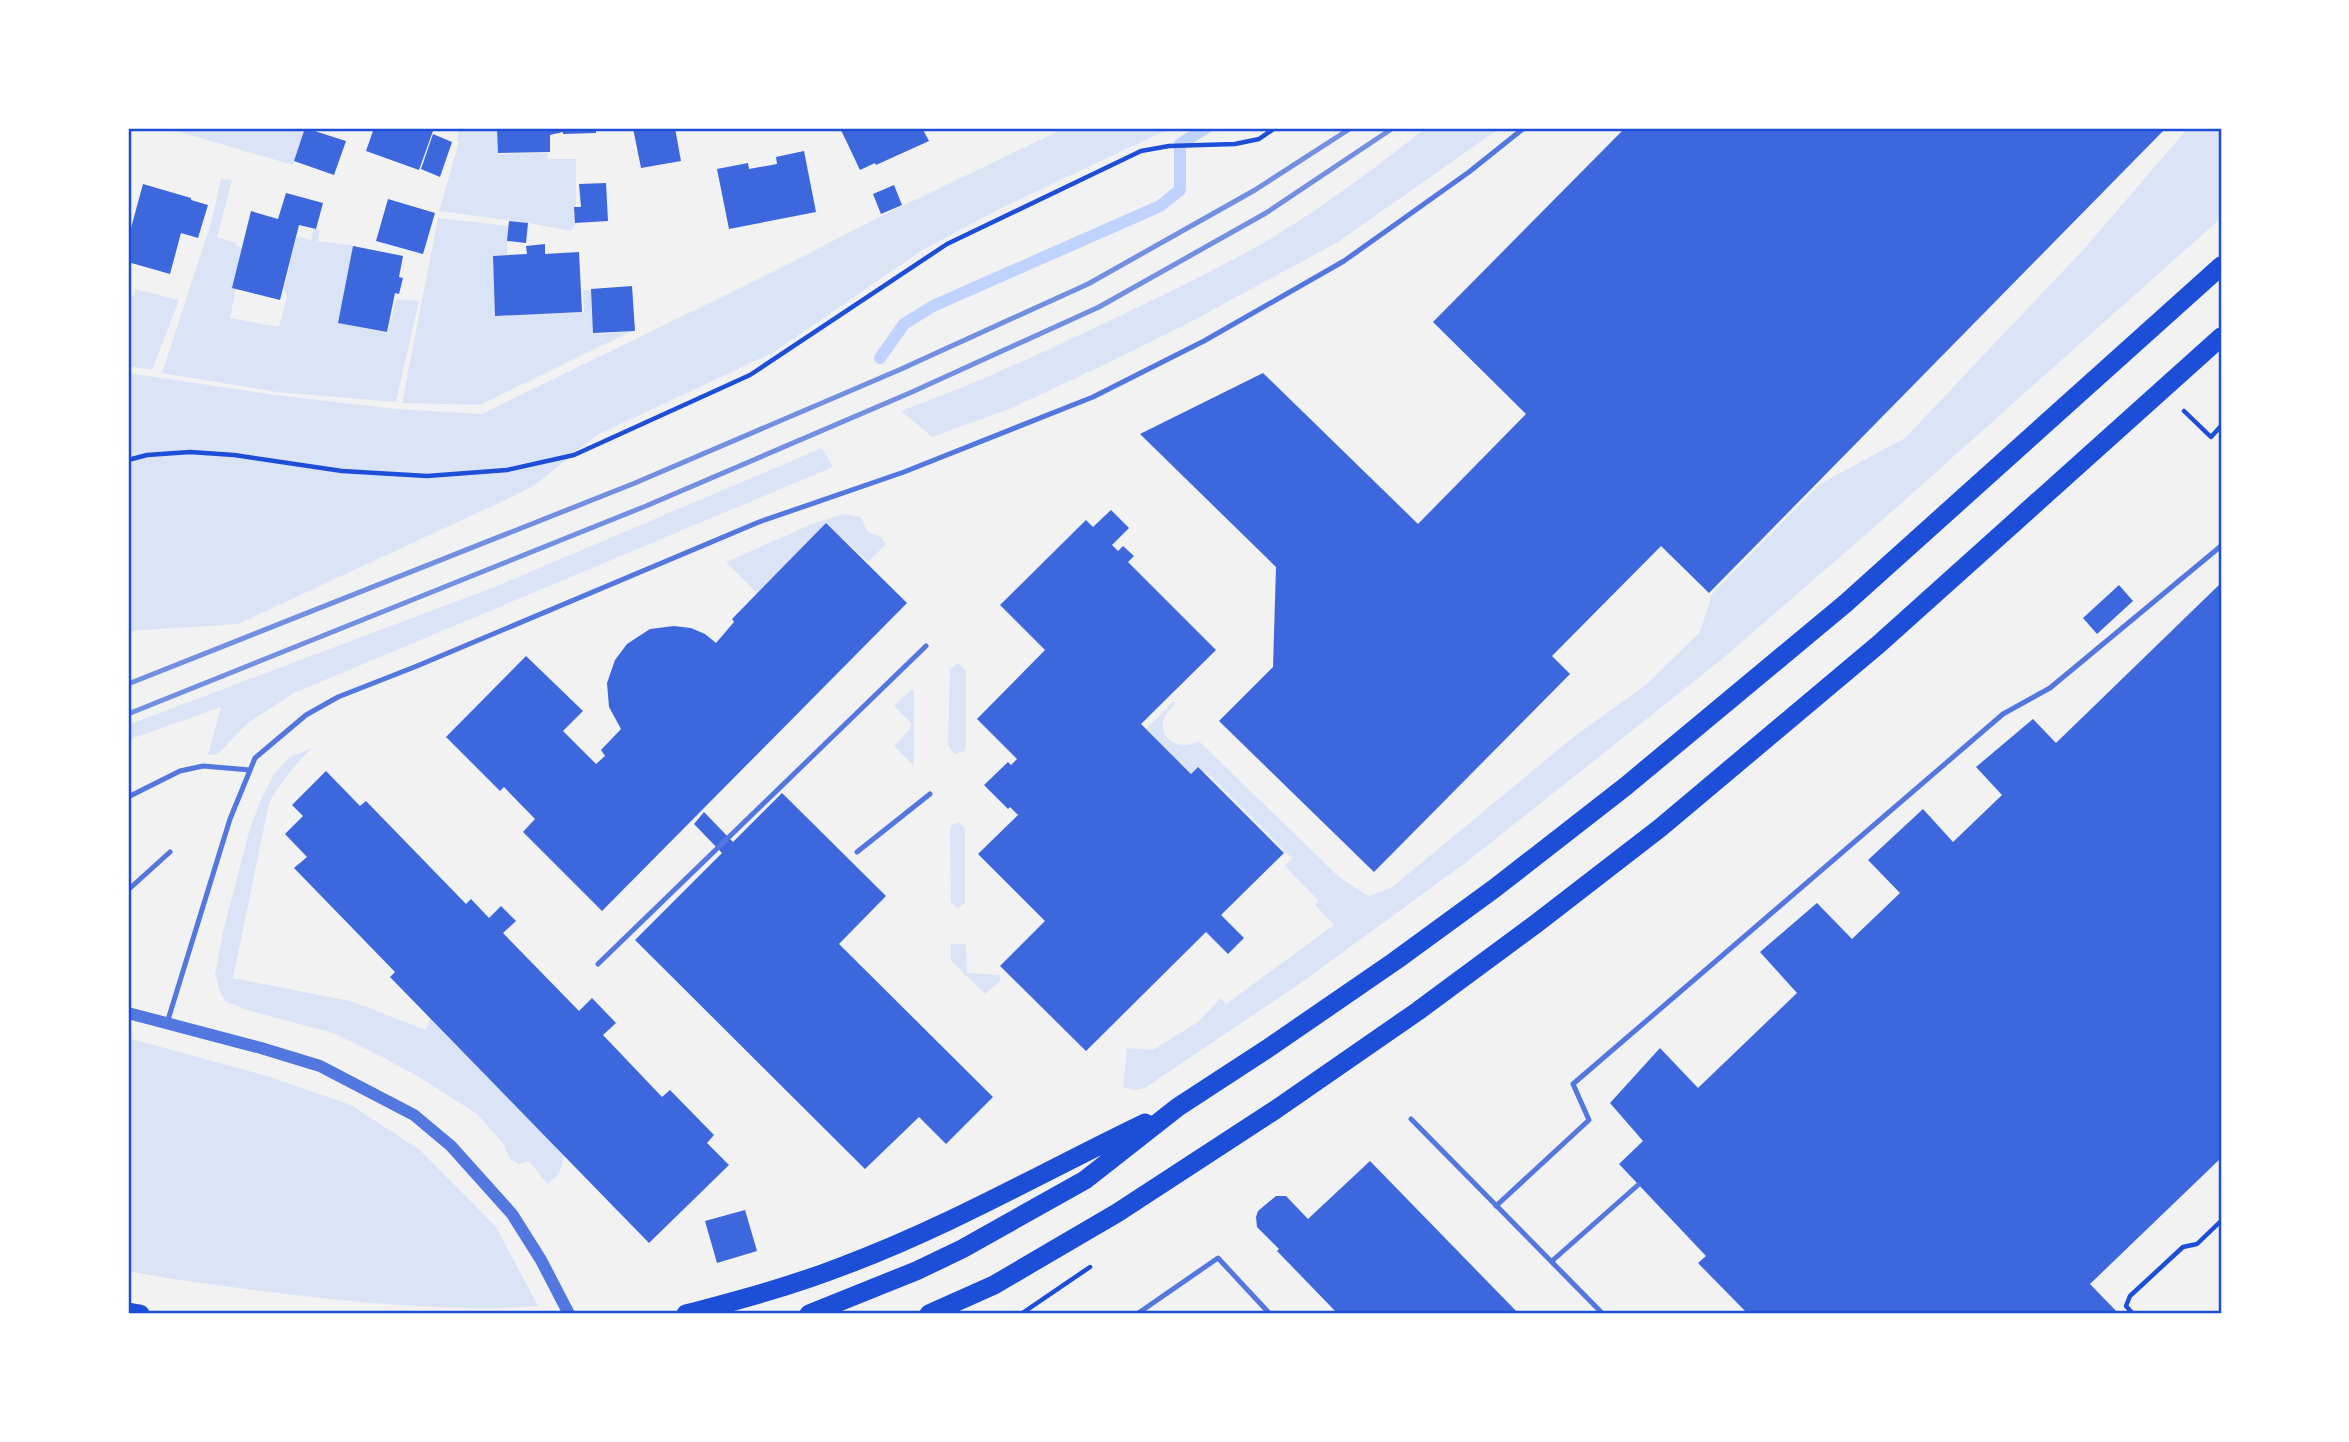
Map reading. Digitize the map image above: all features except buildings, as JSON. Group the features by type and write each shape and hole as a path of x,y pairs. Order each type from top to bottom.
{"highway":[{"path":"809,1314 916,1272 1085,1180 1178,1107 1395,961 1495,888 1626,786 1846,603 2221,267"},
{"path":"929,1314 994,1285 1117,1213 1419,1011 1537,923 1660,828 1879,645 2221,337"},
{"path":"686,1314 793,1284 898,1244 1178,1107"},
{"path":"128,1312 140,1314"}],"street":[{"path":"128,1013 320,1066 414,1115 451,1146 512,1214 541,1260 569,1314"}],"lane":[{"path":"167,1023 230,819 250,769 255,758 306,715 338,697 759,522 904,472 1093,397 1204,341 1343,261 1469,172 1524,128"},
{"path":"1496,1206 1589,1120 1573,1084 2003,713 2050,688 2221,546"},
{"path":"598,964 926,646"},
{"path":"128,797 180,771 203,766 250,769"},
{"path":"857,852 930,794"},
{"path":"128,890 170,852"},
{"path":"1411,1119 1603,1314"},
{"path":"1552,1261 1638,1185"},
{"path":"1137,1314 1218,1258 1270,1314"}],"path":[{"path":"128,460 147,455 190,452 234,455 342,471 427,476 507,470 574,454 750,375 947,244 1141,150 1169,146 1235,144 1259,139 1275,128"},
{"path":"2183,410 2211,437 2221,426"},
{"path":"2133,1314 2126,1306 2130,1296 2183,1247 2197,1244 2221,1221"},
{"path":"1021,1314 1094,1264"}],"shaded area":[{"path":"166,128 305,128 293,165"},
{"path":"459,128 498,128 500,154 547,153 548,159 576,159 576,223 571,231 439,211 459,142"},
{"path":"1065,128 1171,128 999,209 921,251 774,352 597,435 535,485 503,501 238,624 128,631 128,373 395,409 482,414"},
{"path":"1426,128 1500,128 1338,242 1183,326 1095,369 1012,408 932,437 901,411 1048,350 1245,253 1318,208"},
{"path":"2188,128 2221,128 2221,218 1721,660 1469,860 1305,980 1145,1088 1134,1090 1123,1087 1127,1048 1153,1050 1198,1022 1221,998 1226,1004 1334,925 1316,906 1319,901 1285,866 1292,858 1205,771 1197,779 1146,729 1173,702 1176,702 1165,716 1163,724 1166,737 1184,745 1199,741 1339,877 1368,896 1391,888 1571,739 1647,684 1700,632 1712,594 1820,484 1905,438 2083,250"},
{"path":"221,179 232,180 217,237 237,243 236,246 244,249 230,318 279,327 287,297 284,289 297,236 311,240 314,228 320,230 318,241 356,246 340,323 388,333 396,299 419,301 396,402 277,392 162,373 211,223"},
{"path":"438,218 508,226 507,256 496,258 498,316 584,312 583,290 592,290 598,334 632,331 480,405 402,403"},
{"path":"135,289 179,300 152,370 128,366 128,296 133,297"},
{"path":"822,448 833,467 294,693 248,723 218,754 208,755 221,707 128,740 128,725 497,586"},
{"path":"844,514 861,517 868,532 880,536 886,544 868,562 830,527 761,597 726,562 814,523"},
{"path":"958,663 966,670 966,746 964,751 954,754 948,744 950,669"},
{"path":"911,690 914,691 914,766 894,746 910,729 911,723 894,706"},
{"path":"312,748 288,774 269,803 233,978 350,1001 426,1030 432,1012 490,1080 516,1098 563,1155 560,1172 547,1184 529,1161 519,1164 510,1159 502,1142 477,1114 424,1080 333,1033 247,1010 225,1001 215,974 250,828 274,774 290,757"},
{"path":"958,822 965,828 965,903 958,908 951,902 950,829"},
{"path":"951,944 966,944 967,973 999,975 1001,980 985,994 951,961"},
{"path":"128,1038 267,1076 351,1105 420,1150 496,1227 538,1306 473,1308 374,1303 183,1281 128,1271"}],"waterway":[{"path":"880,358 904,324 933,306 1160,206 1180,190 1180,144 1206,128"}],"railway":[{"path":"128,684 635,483 899,370 1088,284 1255,190 1351,128"},
{"path":"128,714 646,506 912,392 1099,307 1266,213 1393,128"}]}
